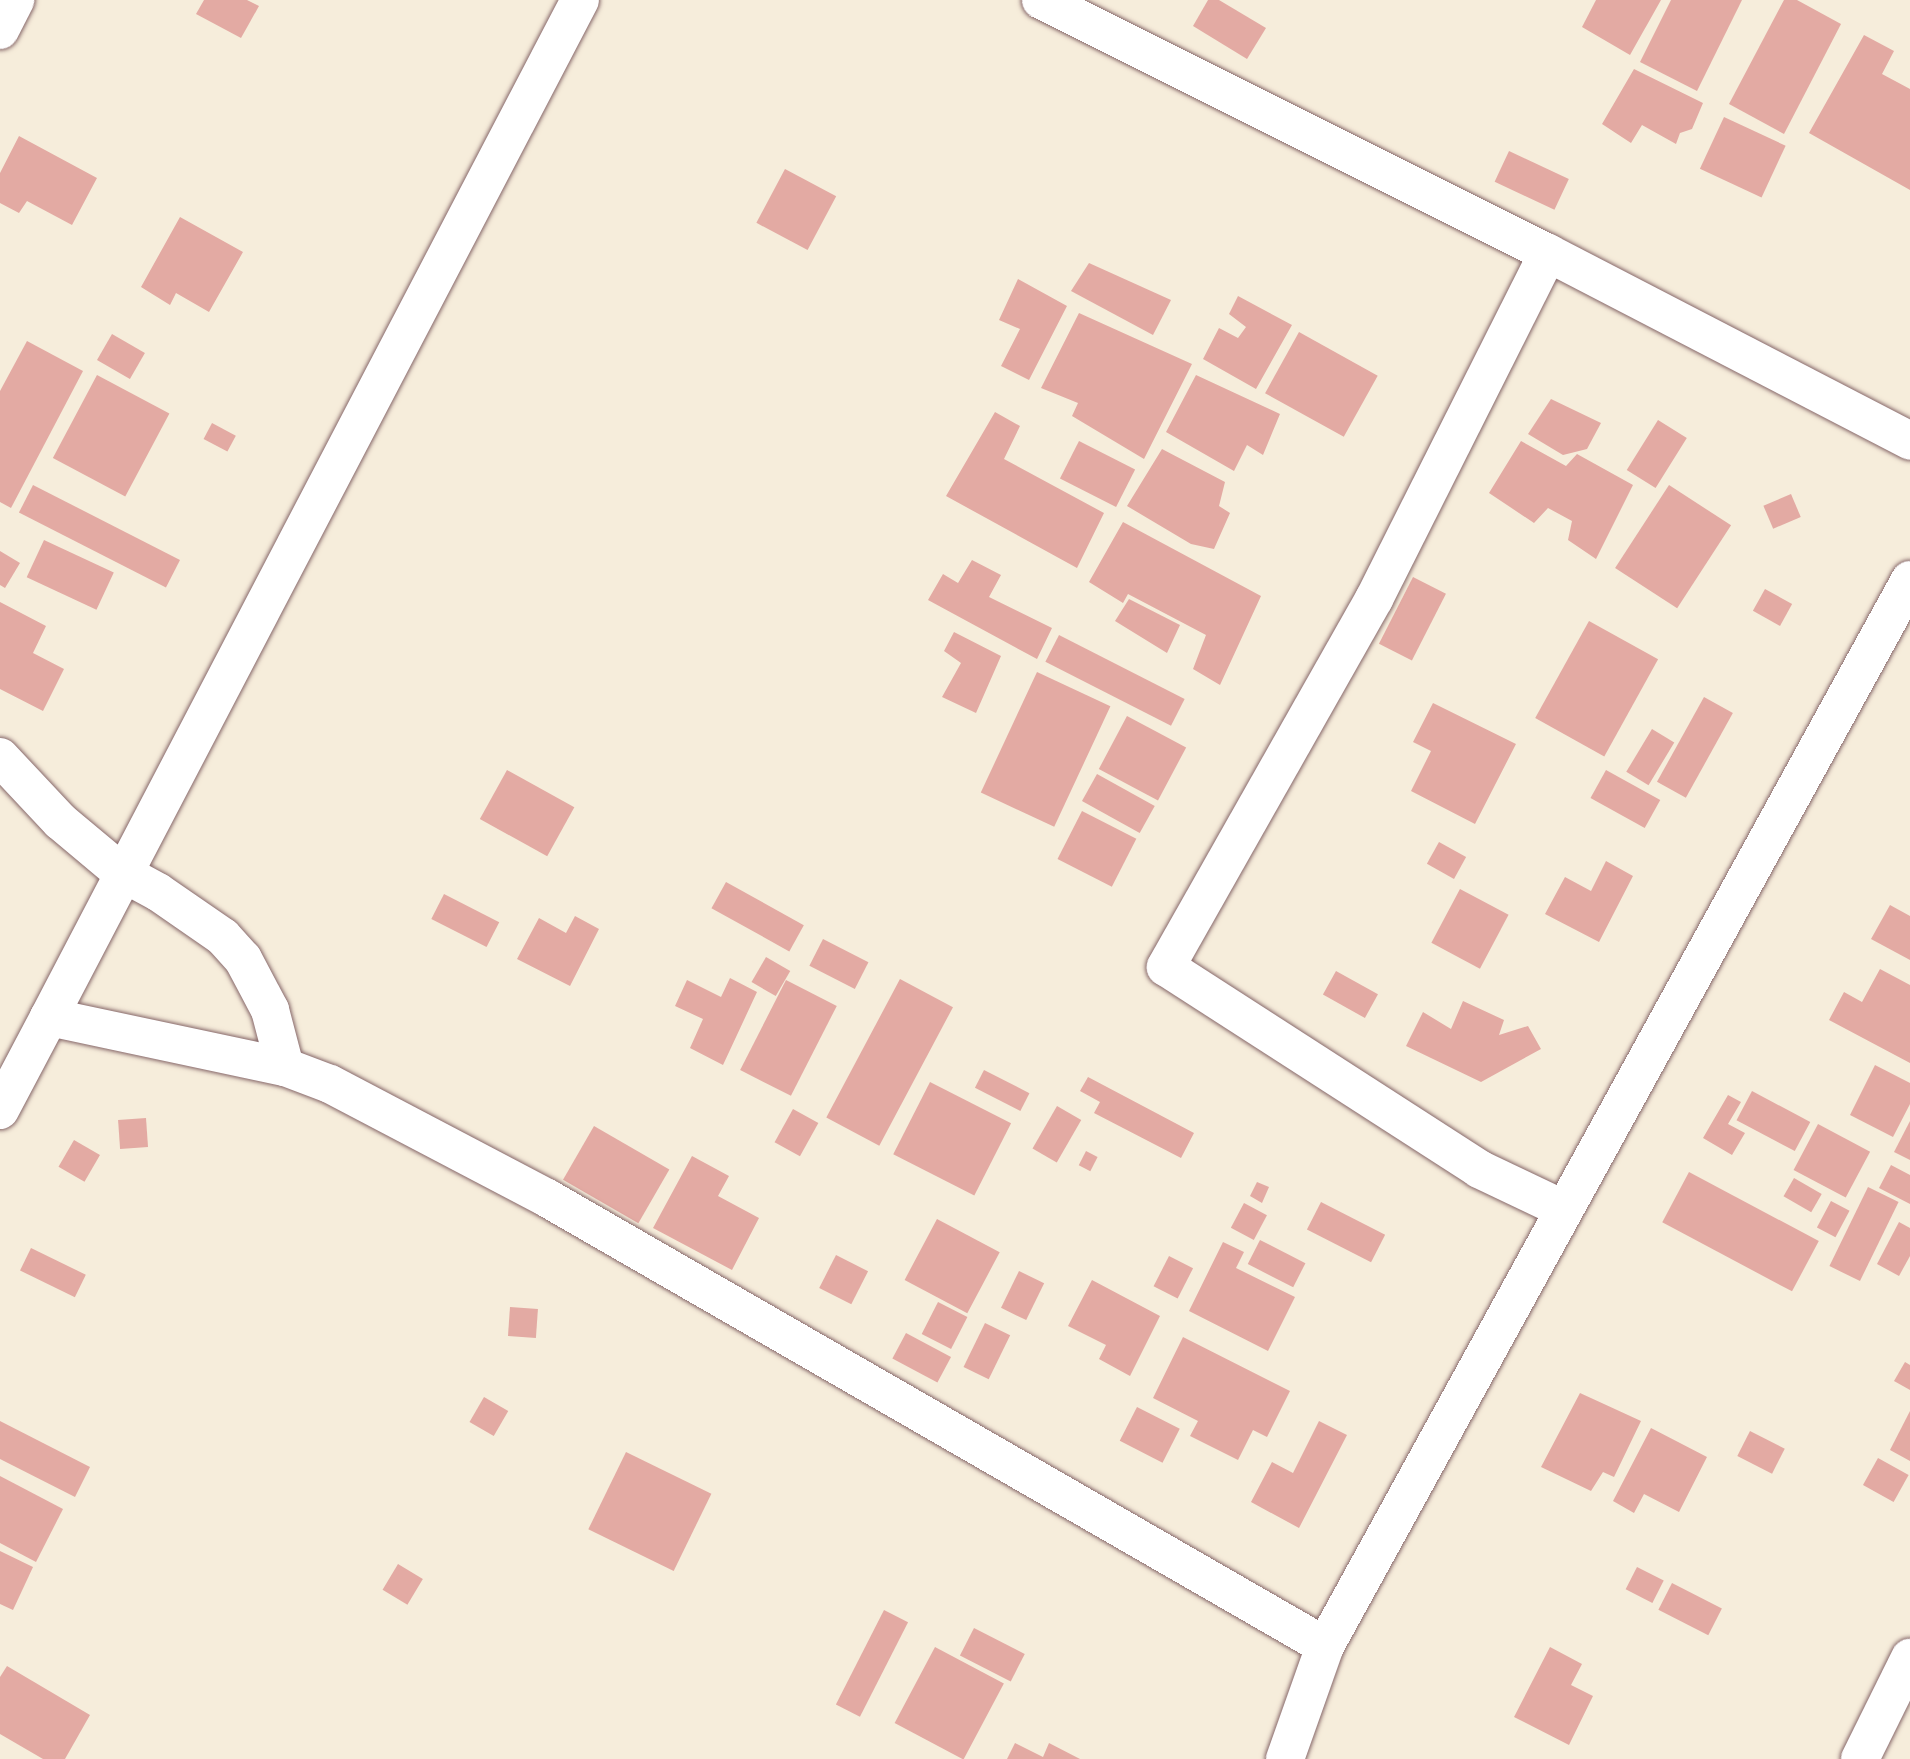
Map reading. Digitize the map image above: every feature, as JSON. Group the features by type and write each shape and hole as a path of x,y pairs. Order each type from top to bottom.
{"street":[{"path":"0,30 15,0"},
{"path":"0,1110 121,872 580,0"},
{"path":"1041,0 1548,253 1910,441"},
{"path":"1548,253 1374,599 1166,967 1468,1162 1563,1209"},
{"path":"1285,1759 1325,1646 1910,580"},
{"path":"0,757 60,821 121,872 193,914 223,937 243,959 270,1010 285,1067"},
{"path":"49,1017 285,1067 330,1084 547,1198 1325,1646"},
{"path":"1860,1759 1910,1658"}],"building":[{"path":"204,0 247,0 259,6 241,38 196,14"},
{"path":"1208,0 1219,0 1266,28 1247,59 1193,26"},
{"path":"1596,0 1661,0 1630,55 1582,27"},
{"path":"1671,0 1742,0 1697,91 1640,62"},
{"path":"1784,0 1797,0 1841,24 1784,134 1729,104"},
{"path":"1864,35 1894,51 1882,74 1910,89 1910,190 1809,133"},
{"path":"1634,69 1703,103 1692,129 1680,133 1676,144 1642,125 1631,143 1602,124"},
{"path":"1724,117 1786,146 1762,197 1700,169"},
{"path":"19,136 97,178 72,225 27,201 19,213 0,203 0,173"},
{"path":"1509,151 1569,179 1554,210 1495,182"},
{"path":"785,169 836,196 808,250 756,223"},
{"path":"180,217 243,252 209,312 176,293 170,305 141,287"},
{"path":"1089,263 1171,300 1153,335 1071,291"},
{"path":"1018,279 1067,306 1029,380 1001,366 1020,329 999,320"},
{"path":"1238,296 1292,325 1256,389 1203,359 1219,328 1238,338 1246,327 1229,314"},
{"path":"1079,313 1192,364 1144,459 1072,416 1078,403 1041,388"},
{"path":"1299,332 1378,376 1344,437 1265,393"},
{"path":"112,334 145,353 130,379 97,360"},
{"path":"27,341 83,371 11,508 0,502 0,391"},
{"path":"97,375 169,413 125,496 53,458"},
{"path":"1196,375 1280,414 1263,455 1247,445 1234,471 1166,432"},
{"path":"1551,399 1601,423 1587,449 1563,455 1528,434"},
{"path":"995,412 1020,426 1004,459 1104,513 1077,568 946,496"},
{"path":"1658,420 1687,438 1656,488 1627,470"},
{"path":"212,423 236,436 227,452 204,439"},
{"path":"1079,441 1135,470 1116,507 1060,478"},
{"path":"1521,441 1566,466 1577,454 1633,485 1596,559 1568,540 1572,521 1548,508 1534,523 1489,493"},
{"path":"1162,449 1225,482 1219,506 1230,513 1214,549 1191,544 1127,506"},
{"path":"33,485 180,560 166,588 19,513"},
{"path":"1669,485 1731,525 1677,608 1615,568"},
{"path":"1791,494 1801,517 1773,529 1763,506"},
{"path":"1123,522 1261,596 1220,685 1193,669 1206,635 1128,594 1123,603 1089,582"},
{"path":"44,540 114,573 96,610 27,577"},
{"path":"0,551 20,563 5,588 0,585"},
{"path":"972,560 1001,575 989,597 1052,628 1037,659 928,600 943,574 958,583"},
{"path":"1413,577 1446,594 1412,661 1379,644"},
{"path":"1765,589 1792,604 1780,626 1753,611"},
{"path":"1129,599 1180,625 1167,653 1115,621"},
{"path":"0,602 46,626 33,653 64,669 43,711 0,689"},
{"path":"1589,621 1658,659 1604,756 1535,718"},
{"path":"954,632 1001,656 976,713 942,697 961,663 944,651"},
{"path":"1059,635 1185,699 1171,726 1045,662"},
{"path":"1037,672 1110,706 1054,827 981,793"},
{"path":"1704,697 1733,713 1686,798 1657,782"},
{"path":"1433,703 1516,744 1475,824 1411,791 1431,751 1413,742"},
{"path":"1127,716 1186,747 1158,800 1099,769"},
{"path":"1652,729 1674,742 1649,785 1626,772"},
{"path":"507,770 574,807 547,856 480,819"},
{"path":"1606,770 1660,800 1645,828 1590,798"},
{"path":"1097,774 1155,806 1140,833 1082,801"},
{"path":"1082,811 1136,839 1112,887 1057,859"},
{"path":"1439,842 1466,857 1454,879 1427,864"},
{"path":"1606,861 1633,876 1599,942 1545,914 1565,877 1591,891"},
{"path":"726,882 804,925 789,951 711,908"},
{"path":"1460,889 1509,915 1480,969 1431,943"},
{"path":"444,894 499,922 487,947 431,919"},
{"path":"1890,905 1910,916 1910,960 1871,939"},
{"path":"575,916 599,929 570,986 517,959 539,918 566,933"},
{"path":"823,939 868,962 855,989 809,966"},
{"path":"766,957 790,971 776,996 752,982"},
{"path":"1880,969 1910,985 1910,1063 1829,1020 1844,992 1862,1002"},
{"path":"1336,971 1378,994 1365,1018 1323,995"},
{"path":"730,978 757,992 723,1065 690,1048 703,1019 675,1006 687,980 721,997"},
{"path":"900,979 953,1007 879,1146 826,1118"},
{"path":"786,980 837,1006 791,1096 740,1070"},
{"path":"1463,1001 1504,1020 1499,1035 1528,1026 1541,1049 1481,1082 1406,1046 1423,1012 1451,1029"},
{"path":"1875,1065 1910,1083 1910,1104 1893,1137 1850,1115"},
{"path":"984,1070 1029,1093 1020,1111 975,1088"},
{"path":"1088,1077 1194,1133 1181,1158 1094,1113 1100,1102 1080,1091"},
{"path":"930,1082 1011,1123 974,1195 893,1154"},
{"path":"1752,1091 1810,1122 1795,1151 1737,1120"},
{"path":"1728,1095 1741,1102 1728,1124 1745,1133 1732,1155 1703,1138"},
{"path":"1057,1106 1081,1120 1057,1162 1032,1148"},
{"path":"793,1109 818,1123 800,1156 775,1142"},
{"path":"146,1118 148,1147 120,1149 118,1120"},
{"path":"1910,1121 1910,1160 1894,1152"},
{"path":"1818,1124 1870,1152 1846,1198 1794,1170"},
{"path":"594,1126 669,1170 638,1223 563,1180"},
{"path":"74,1140 100,1155 84,1182 58,1167"},
{"path":"1086,1151 1098,1157 1090,1171 1079,1165"},
{"path":"692,1156 729,1176 718,1196 759,1218 732,1270 653,1228"},
{"path":"1891,1165 1910,1175 1910,1204 1879,1188"},
{"path":"1689,1172 1819,1241 1792,1291 1662,1222"},
{"path":"1794,1178 1822,1194 1811,1212 1784,1196"},
{"path":"1257,1182 1269,1187 1262,1203 1250,1196"},
{"path":"1868,1187 1899,1202 1860,1281 1829,1266"},
{"path":"1831,1201 1850,1211 1835,1237 1817,1227"},
{"path":"1321,1202 1385,1235 1371,1262 1307,1230"},
{"path":"1244,1203 1267,1215 1254,1240 1231,1228"},
{"path":"937,1219 1000,1252 967,1313 905,1280"},
{"path":"1899,1222 1910,1228 1910,1256 1899,1276 1877,1264"},
{"path":"1260,1240 1305,1263 1293,1287 1248,1264"},
{"path":"1223,1242 1244,1252 1236,1268 1295,1297 1268,1351 1189,1311"},
{"path":"31,1248 86,1275 75,1297 20,1270"},
{"path":"836,1255 868,1271 851,1304 819,1288"},
{"path":"1169,1256 1193,1268 1178,1299 1154,1286"},
{"path":"1019,1271 1044,1283 1026,1320 1001,1308"},
{"path":"1092,1280 1160,1316 1130,1376 1099,1359 1106,1345 1068,1326"},
{"path":"938,1302 967,1317 951,1349 922,1334"},
{"path":"510,1307 538,1309 536,1338 508,1336"},
{"path":"985,1323 1010,1335 989,1379 964,1367"},
{"path":"906,1333 951,1357 937,1383 892,1359"},
{"path":"1183,1337 1290,1391 1267,1437 1253,1430 1238,1460 1190,1436 1198,1421 1153,1398"},
{"path":"1905,1362 1910,1365 1910,1390 1894,1381"},
{"path":"1580,1393 1641,1421 1614,1477 1603,1472 1591,1491 1541,1467"},
{"path":"484,1397 508,1411 494,1436 470,1422"},
{"path":"1137,1407 1180,1429 1163,1463 1120,1441"},
{"path":"1910,1411 1910,1461 1890,1450"},
{"path":"0,1421 90,1467 75,1497 0,1459"},
{"path":"1319,1421 1347,1435 1299,1528 1251,1502 1272,1462 1293,1473"},
{"path":"1651,1428 1707,1457 1679,1512 1644,1494 1634,1513 1613,1501"},
{"path":"1750,1431 1785,1449 1772,1474 1737,1456"},
{"path":"626,1452 711,1494 674,1571 588,1529"},
{"path":"1878,1458 1909,1475 1894,1502 1863,1485"},
{"path":"0,1476 63,1509 36,1562 0,1543"},
{"path":"0,1551 33,1567 13,1610 0,1604"},
{"path":"398,1564 423,1579 407,1605 383,1590"},
{"path":"1637,1567 1664,1581 1652,1603 1626,1589"},
{"path":"1672,1583 1722,1608 1708,1635 1658,1610"},
{"path":"884,1610 908,1622 860,1717 836,1704"},
{"path":"974,1628 1025,1654 1011,1681 960,1656"},
{"path":"935,1647 1004,1684 964,1759 895,1723"},
{"path":"1550,1647 1582,1664 1571,1685 1593,1696 1569,1745 1514,1717"},
{"path":"7,1666 90,1715 65,1759 43,1759 0,1734 0,1677"},
{"path":"1015,1743 1043,1757 1049,1743 1080,1759 1007,1759"}]}
